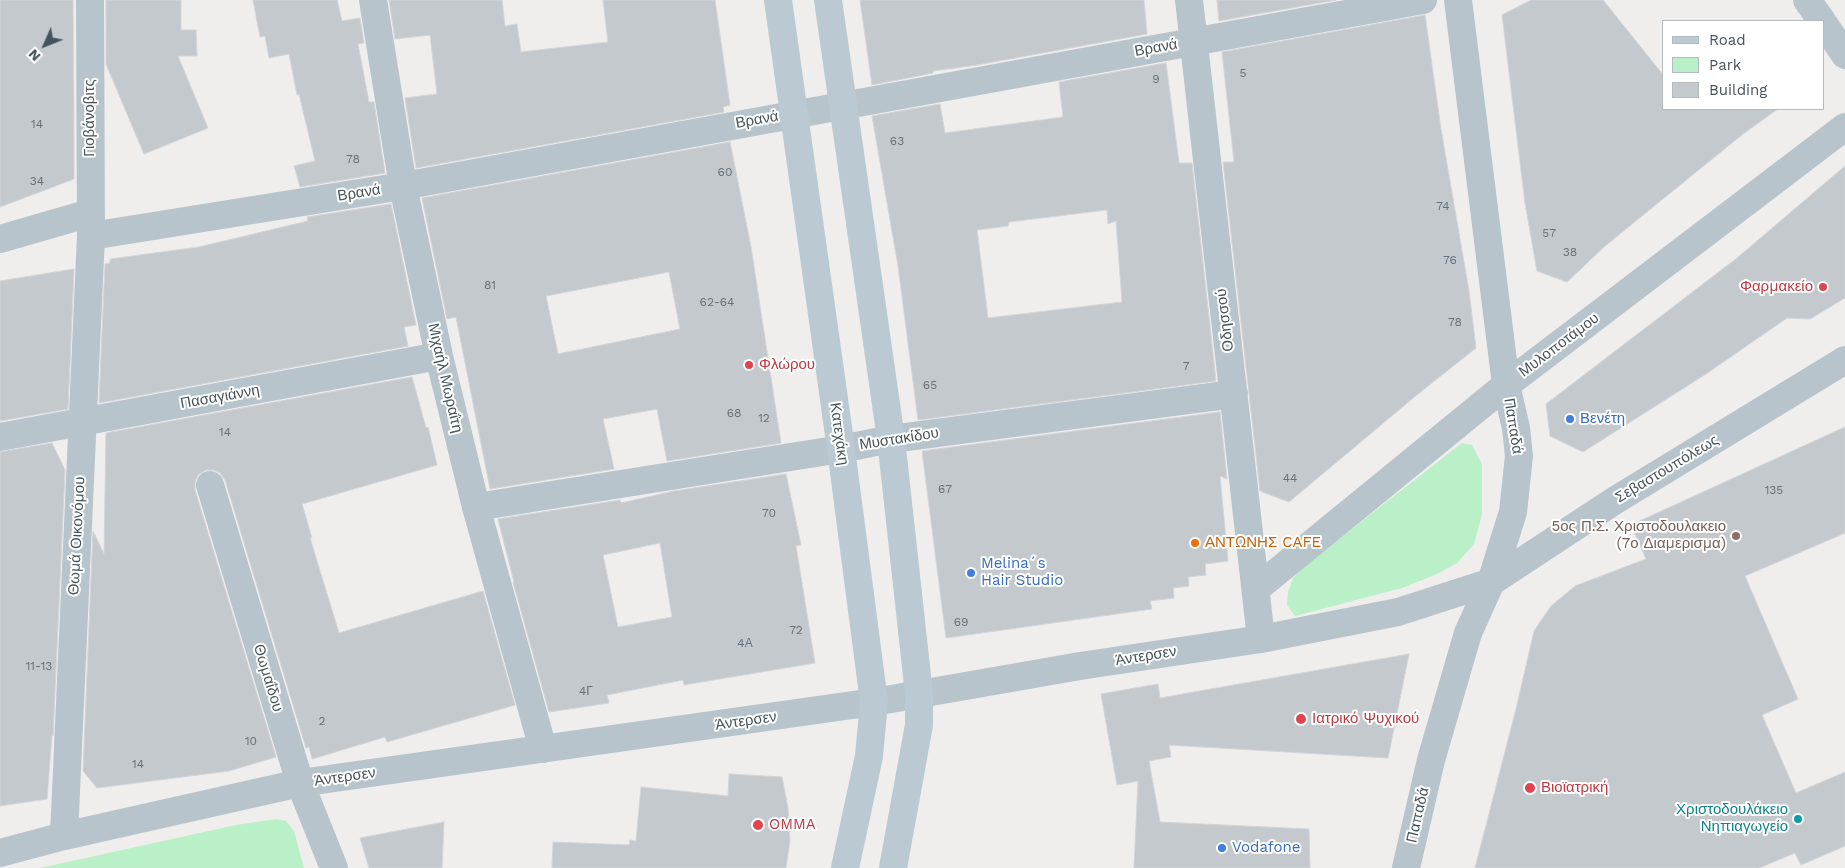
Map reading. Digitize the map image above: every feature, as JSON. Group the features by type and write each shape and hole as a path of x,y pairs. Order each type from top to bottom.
{"main road":[{"name":"Κατεχάκη","path":"778,0 841,449 874,702 868,756 845,868"},
{"path":"828,0 891,439 919,694 919,725 893,868"}],"street":[{"name":"Γιοβάνοβιτς","path":"90,0 91,224"},
{"name":"Μιχαήλ Μωραΐτη","path":"373,0 403,186 439,356 476,507 543,749"},
{"name":"Οδησσού","path":"1189,0 1192,41 1234,394 1260,639"},
{"name":"Βρανά","path":"0,239 91,224 403,186 843,104 1423,0"},
{"name":"Παπαδά","path":"1406,868 1433,752 1468,633 1491,582 1513,512 1519,456 1516,428 1506,385 1458,0"},
{"path":"1807,0 1821,20"},
{"path":"1825,26 1845,55"},
{"name":"Μυλοποτάμου","path":"1256,589 1506,385 1845,127"},
{"name":"Θωμά Οικονόμου","path":"64,836 91,224"},
{"name":"Πασαγιάννη","path":"0,437 439,356"},
{"name":"Σεβαστουπόλεως","path":"1491,582 1614,501 1845,360"},
{"name":"Μυστακίδου","path":"476,507 841,449 891,439 1234,394"},
{"name":"Θωμαΐδου","path":"210,485 300,784 334,868"},
{"name":"Άντερσεν","path":"0,853 64,836 300,784 874,702 1080,666 1260,639 1398,612 1491,582"}],"green space":[{"path":"1462,443 1472,445 1482,464 1482,514 1474,544 1457,563 1437,574 1402,588 1295,616 1287,605 1288,592 1293,578 1307,564"},
{"path":"276,819 286,821 294,831 304,868 40,868 236,825"}],"building":[{"path":"0,0 73,0 74,179 0,207"},
{"path":"106,0 181,0 181,30 196,30 197,56 178,56 208,128 144,154 106,64"},
{"path":"253,0 337,0 342,21 360,18 364,43 358,44 369,102 374,102 385,173 300,187 294,166 315,161 299,94 297,95 289,54 269,58 265,36 260,37"},
{"path":"389,0 502,0 505,26 517,24 521,52 608,42 603,0 715,0 730,105 723,107 724,112 416,168 405,98 437,94 430,35 395,39"},
{"path":"860,0 1144,0 1147,34 977,65 933,71 933,73 872,85"},
{"path":"1217,0 1336,0 1219,21"},
{"path":"1531,0 1603,0 1662,74 1662,110 1777,110 1743,134 1604,247 1567,282 1537,271 1525,203 1502,15"},
{"path":"1425,15 1441,129 1469,291 1476,348 1289,502 1260,491 1223,162 1234,162 1222,52"},
{"path":"1166,63 1179,163 1192,163 1216,381 918,420 898,266 872,116 940,104 945,133 1063,117 1059,82","holes":["1107,210 1108,224 1116,221 1122,302 988,318 977,230 1008,226 1009,222"]},
{"path":"730,142 751,247 781,443 667,461 657,409 603,419 614,469 490,489 456,317 447,319 422,198","holes":["669,272 680,329 558,354 546,296"]},
{"path":"1845,166 1845,298 1810,319 1787,318 1706,374 1583,452 1550,436 1546,404 1737,258"},
{"path":"391,204 416,325 404,327 408,346 99,403 105,264 110,263 110,259 199,247 308,221 307,217"},
{"path":"74,269 68,409 0,421 0,281"},
{"path":"412,377 426,428 428,427 437,465 302,504 312,538 310,538 339,633 483,591 515,705 387,742 385,737 312,759 309,747 306,748 225,480 220,473 206,470 198,475 195,482 195,490 276,757 229,771 97,788 83,771 93,531 104,554 106,433"},
{"path":"1220,412 1227,479 1220,476 1228,561 1205,564 1206,575 1188,577 1189,586 1173,588 1174,598 1150,601 1152,609 946,638 922,451"},
{"path":"1845,427 1845,533 1745,576 1798,699 1762,715 1796,793 1845,772 1845,846 1801,865 1795,853 1759,868 1475,868 1534,631 1551,606 1575,586 1646,559 1631,525"},
{"path":"52,443 65,470 53,736 47,799 0,806 0,452"},
{"path":"786,474 801,545 796,546 815,663 684,685 683,680 607,695 609,703 549,712 513,582 498,519 620,500 621,503 674,491","holes":["660,543 672,617 618,627 603,555"]},
{"path":"1409,654 1388,758 1169,745 1171,757 1149,761 1160,822 1309,829 1310,868 1134,868 1138,781 1117,785 1101,694 1158,684 1160,698"},
{"path":"729,774 782,777 788,808 790,841 786,868 552,868 553,842 629,845 630,840 636,841 641,787 728,796"},
{"path":"444,822 442,868 369,868 360,838"}],"place":[{"name":"Φαρμακείο","path":"1823,287"},
{"name":"Φλώρου","path":"749,365"},
{"name":"Βενέτη","path":"1570,419"},
{"name":"5ος Π.Σ. Χριστοδουλακειο (7ο Διαμερισμα)","path":"1736,536"},
{"name":"ΑΝΤΩΝΗΣ CAFE","path":"1195,543"},
{"name":"Melina´s Hair Studio","path":"971,573"},
{"name":"Ιατρικό Ψυχικού","path":"1301,719"},
{"name":"Βιοϊατρική","path":"1530,788"},
{"name":"Χριστοδουλάκειο Νηπιαγωγείο","path":"1798,819"},
{"name":"OMMA","path":"758,825"},
{"name":"Vodafone","path":"1222,848"}]}
